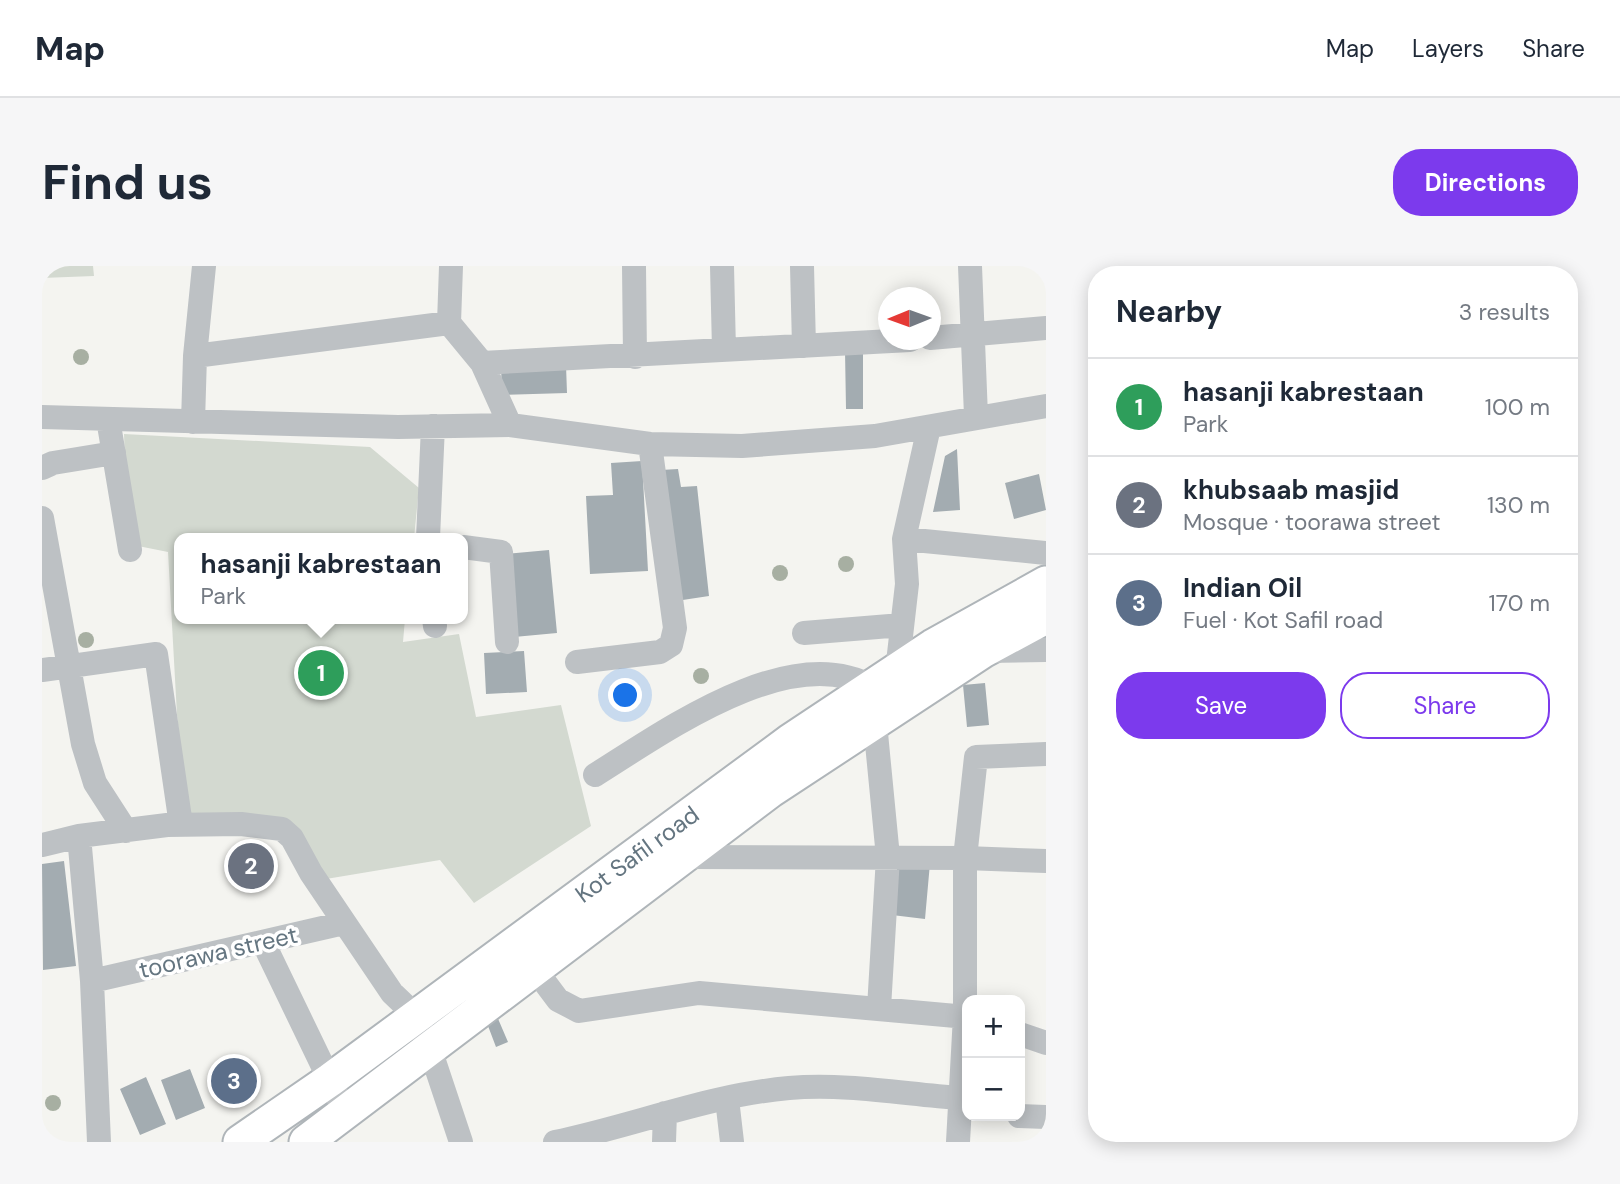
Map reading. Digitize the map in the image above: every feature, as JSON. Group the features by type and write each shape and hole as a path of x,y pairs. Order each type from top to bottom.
{"main road":[{"name":"Kot Safil road","path":"306,1142 429,1046 686,857 770,791 875,723 893,686 933,646 1046,583"},
{"name":"Kot Safil road","path":"240,1142 330,1080 790,741 893,686 982,651 1046,617"}],"street":[{"path":"193,422 195,356 204,266"},
{"path":"451,266 449,323 481,363 510,425"},
{"path":"634,266 635,357"},
{"path":"722,266 724,349"},
{"path":"802,266 804,346"},
{"path":"970,266 976,416"},
{"path":"195,356 449,323"},
{"path":"941,337 1046,328"},
{"path":"481,363 635,357 724,349 878,342"},
{"path":"42,417 193,422 510,425 650,444 742,446 875,436 929,428 976,416 1046,406"},
{"path":"108,419 130,550"},
{"path":"428,533 433,426"},
{"path":"595,775 703,708 738,692 780,679 829,674 893,686 907,584 904,539 929,428"},
{"path":"577,662 660,652 671,645 675,628 650,444"},
{"path":"42,468 52,463 114,453"},
{"path":"42,518 83,744 94,782 126,831"},
{"path":"904,539 1046,553"},
{"path":"468,548 501,552 507,642"},
{"path":"804,633 902,625"},
{"path":"982,651 1046,650"},
{"path":"42,670 156,654 181,825"},
{"path":"875,723 888,857 879,1008"},
{"path":"966,995 965,858 976,757 1046,754"},
{"path":"42,845 79,836 181,825 240,824 282,829 292,838 311,873 392,993 415,1015 429,1046 461,1142"},
{"path":"79,836 92,981 99,1142"},
{"path":"686,857 888,857 1046,861"},
{"name":"toorawa street","path":"92,981 344,923"},
{"path":"263,942 345,1112"},
{"path":"534,968 558,1000 579,1011 699,993 962,1017"},
{"path":"1025,1036 1046,1043"},
{"path":"555,1142 727,1099 780,1089 815,1088 962,1108 958,1142"},
{"path":"727,1099 732,1142"},
{"path":"664,1142 665,1113"},
{"path":"1025,1116 1046,1117"}],"shaded area":[{"path":"42,266 93,266 94,276 42,278"},
{"path":"124,434 370,447 419,488 414,533 174,533 174,624 405,624 403,642 459,634 476,717 561,705 591,826 474,903 440,860 326,879 286,821 188,819 177,715 168,552 128,544"}],"building":[{"path":"845,351 863,351 863,409 846,409"},
{"path":"566,365 567,393 502,395 501,367"},
{"path":"957,449 960,510 933,512 945,456"},
{"path":"642,461 648,571 590,574 586,496 613,495 611,463"},
{"path":"678,469 681,487 697,486 709,596 676,601 661,470"},
{"path":"1039,474 1046,510 1014,519 1005,483"},
{"path":"549,550 557,633 514,637 506,554"},
{"path":"524,651 527,692 486,694 484,653"},
{"path":"985,683 989,725 967,727 963,685"},
{"path":"898,860 930,863 925,919 892,915"},
{"path":"64,861 76,966 43,970 42,864"},
{"path":"496,1014 508,1042 496,1047 485,1018"},
{"path":"190,1069 205,1108 176,1120 161,1080"},
{"path":"146,1077 166,1124 140,1135 120,1089"}],"place":[{"name":"hasanji kabrestaan","path":"321,673"},
{"name":"khubsaab masjid","path":"251,866"},
{"name":"Indian Oil","path":"234,1081"}]}
